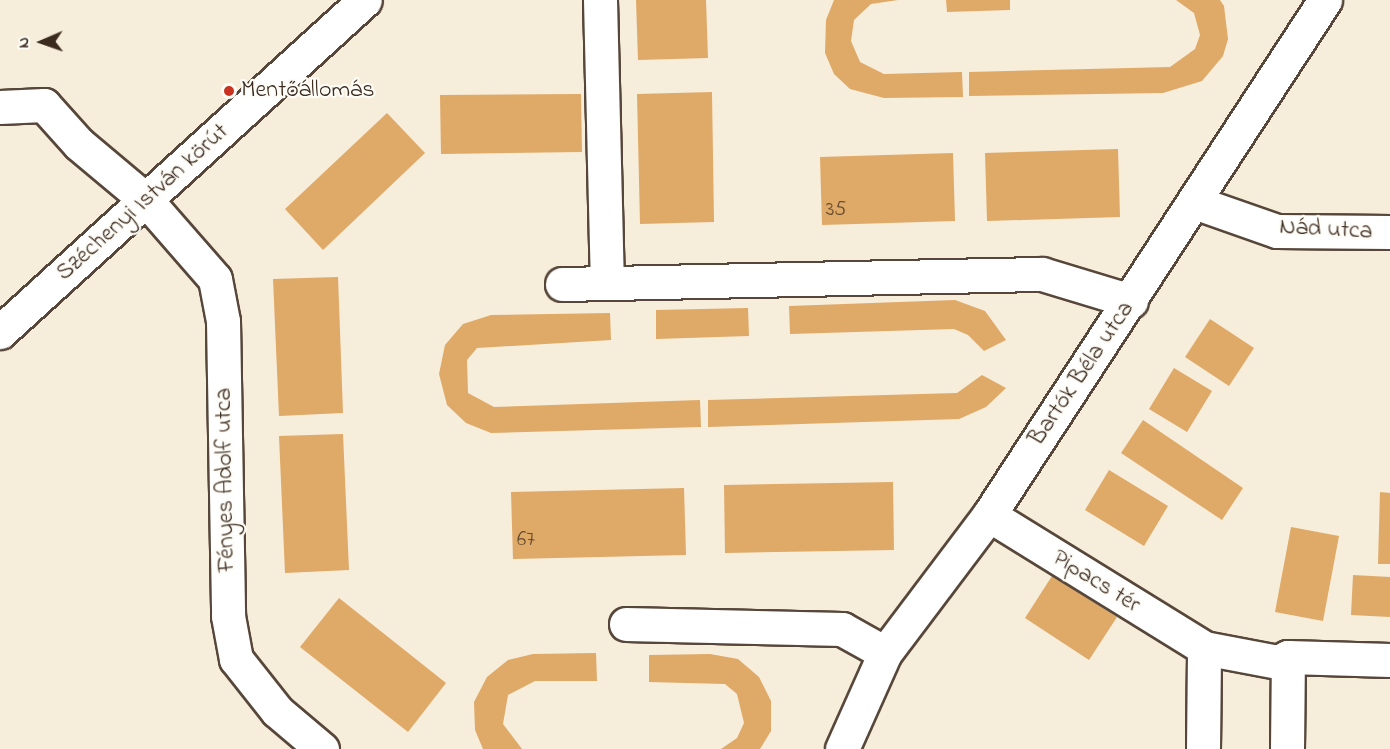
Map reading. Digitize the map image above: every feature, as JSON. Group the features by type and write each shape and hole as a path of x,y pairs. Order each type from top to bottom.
{"street":[{"path":"600,0 607,283"},
{"name":"Bartók Béla utca","path":"842,749 885,653 989,514 1131,301 1325,0"},
{"name":"Széchenyi István körút","path":"0,332 147,201 351,4"},
{"name":"Fényes Adolf utca","path":"0,107 44,105 80,144 147,201 215,279 224,321 228,616 236,659 277,711 322,749"},
{"name":"Nád utca","path":"1194,202 1277,231 1390,232"},
{"path":"562,284 1042,274 1131,301"},
{"name":"Pipacs tér","path":"989,514 1204,648 1278,662 1288,657 1390,660"},
{"path":"626,624 842,628 885,653"},
{"path":"1203,749 1204,648"},
{"path":"1287,749 1288,657"}],"building":[{"path":"636,0 706,0 708,58 638,60"},
{"path":"834,0 898,0 871,4 854,20 851,41 860,62 884,74 962,72 963,97 884,98 850,89 834,74 825,53 826,20"},
{"path":"946,0 1010,0 1010,10 947,12"},
{"path":"1176,0 1220,0 1224,6 1228,39 1223,56 1202,81 1163,93 969,96 969,72 1170,67 1195,49 1200,35 1194,13"},
{"path":"712,92 714,222 640,224 637,94"},
{"path":"581,94 582,152 441,154 440,95"},
{"path":"387,113 425,153 323,250 285,209"},
{"path":"1118,149 1120,217 987,221 985,153"},
{"path":"953,153 955,221 822,225 820,157"},
{"path":"338,277 343,413 279,416 273,279"},
{"path":"955,300 985,311 1006,340 984,351 968,335 954,329 790,334 789,306"},
{"path":"748,308 749,336 656,339 656,310"},
{"path":"610,313 611,340 477,348 467,360 468,393 494,407 700,400 701,427 491,433 466,423 447,405 439,374 445,345 463,324 491,315"},
{"path":"1210,319 1254,348 1229,386 1185,357"},
{"path":"1174,368 1212,391 1187,432 1149,409"},
{"path":"982,375 1006,388 986,407 959,419 708,427 708,400 957,393"},
{"path":"1143,420 1243,488 1222,520 1121,453"},
{"path":"343,434 349,570 285,573 279,436"},
{"path":"1109,470 1168,506 1144,546 1085,510"},
{"path":"893,482 894,550 725,553 724,485"},
{"path":"684,488 686,555 513,559 511,492"},
{"path":"1380,492 1390,493 1390,564 1378,564"},
{"path":"1291,527 1339,536 1323,621 1275,612"},
{"path":"1353,575 1390,577 1390,617 1351,615"},
{"path":"1052,576 1117,617 1089,660 1025,618"},
{"path":"339,598 446,683 408,732 300,647"},
{"path":"596,653 597,681 535,681 508,695 503,724 522,749 483,749 475,730 474,702 487,677 508,660 533,654"},
{"path":"710,654 738,659 759,677 771,701 771,731 760,749 721,749 737,738 744,723 737,694 725,684 649,682 649,655"}],"place":[{"name":"Mentőállomás","path":"229,91"}]}
